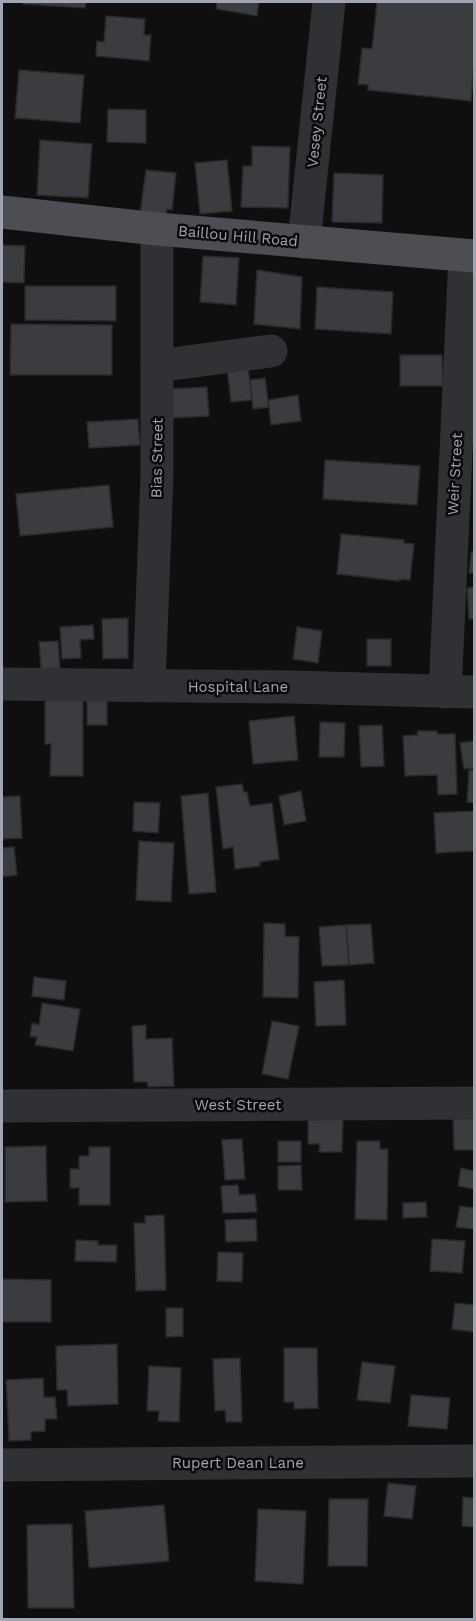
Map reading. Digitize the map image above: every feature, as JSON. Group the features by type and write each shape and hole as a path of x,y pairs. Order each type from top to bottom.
{"main road":[{"name":"Baillou Hill Road","path":"2,212 157,229 470,256"}],"street":[{"name":"Vesey Street","path":"304,242 329,2"},
{"name":"Bias Street","path":"149,686 158,474 157,229"},
{"name":"Weir Street","path":"460,692 470,256"},
{"path":"157,366 271,351"},
{"name":"Hospital Lane","path":"2,684 290,687 460,692"},
{"name":"West Street","path":"2,1106 474,1103"},
{"name":"Rupert Dean Lane","path":"2,1465 474,1461"}],"building":[{"path":"23,2 86,2 85,8 23,4"},
{"path":"217,2 259,2 257,16 216,9"},
{"path":"377,2 474,2 471,101 368,90 368,85 358,84 362,48 372,49"},
{"path":"106,16 145,19 144,35 151,35 149,61 96,56 97,41 104,42"},
{"path":"19,70 84,75 80,123 15,118"},
{"path":"108,109 146,110 146,143 107,142"},
{"path":"40,140 92,144 88,198 37,195"},
{"path":"252,146 290,147 288,208 241,207 243,166 252,166"},
{"path":"227,160 232,211 200,214 195,163"},
{"path":"146,170 176,173 172,210 167,209 166,216 140,213"},
{"path":"334,173 383,175 382,223 332,222"},
{"path":"2,245 25,246 24,283 2,282"},
{"path":"203,256 239,258 236,305 200,302"},
{"path":"257,270 302,277 300,329 254,324"},
{"path":"25,286 116,286 116,321 25,320"},
{"path":"317,287 393,292 391,334 315,329"},
{"path":"11,324 112,325 112,375 10,375"},
{"path":"400,355 442,355 443,386 400,386"},
{"path":"248,366 252,400 231,402 227,369"},
{"path":"265,378 269,407 253,409 250,380"},
{"path":"207,387 209,416 170,418 168,389"},
{"path":"298,395 301,421 271,425 268,400"},
{"path":"138,419 140,445 89,448 87,422"},
{"path":"325,460 420,466 417,505 323,499"},
{"path":"109,485 113,527 20,536 16,494"},
{"path":"341,534 404,540 404,543 414,544 410,580 399,579 400,581 337,574"},
{"path":"471,552 474,552 474,573 469,573"},
{"path":"474,587 474,619 469,619 467,588"},
{"path":"128,618 128,658 103,659 102,619"},
{"path":"93,625 94,639 80,640 81,658 62,659 60,627"},
{"path":"297,627 322,631 318,663 293,659"},
{"path":"367,639 391,639 391,666 367,666"},
{"path":"58,641 60,668 41,669 39,642"},
{"path":"87,695 107,695 107,725 87,725"},
{"path":"45,699 83,699 83,776 50,776 51,744 45,744"},
{"path":"294,716 298,760 253,764 249,721"},
{"path":"320,722 345,723 344,757 319,757"},
{"path":"382,725 384,766 361,767 359,726"},
{"path":"418,731 455,734 457,794 438,795 437,775 405,776 403,736 417,735"},
{"path":"474,741 474,768 464,769 460,743"},
{"path":"469,770 474,770 474,803 467,802"},
{"path":"242,784 244,792 247,792 250,806 272,803 279,859 260,862 260,866 235,869 233,847 223,849 216,787"},
{"path":"301,791 306,821 284,825 279,796"},
{"path":"208,793 216,892 189,894 181,796"},
{"path":"20,796 22,838 2,839 2,797"},
{"path":"134,802 160,803 158,833 133,831"},
{"path":"474,811 474,851 436,853 434,813"},
{"path":"139,841 174,843 171,902 136,900"},
{"path":"14,847 17,875 2,877 2,848"},
{"path":"264,923 285,924 285,936 299,937 298,998 263,997"},
{"path":"371,924 374,963 349,965 346,925"},
{"path":"346,925 349,965 322,966 319,927"},
{"path":"34,977 66,981 64,1000 32,996"},
{"path":"344,980 346,1025 316,1026 314,982"},
{"path":"42,1003 80,1009 73,1051 35,1045 37,1037 30,1036 32,1023 39,1025"},
{"path":"272,1021 299,1026 288,1079 262,1074"},
{"path":"146,1025 146,1039 172,1038 174,1086 148,1087 147,1082 134,1082 132,1026"},
{"path":"453,1118 474,1118 474,1150 454,1150"},
{"path":"308,1119 343,1119 342,1152 319,1152 320,1144 308,1144"},
{"path":"242,1139 245,1179 225,1180 222,1140"},
{"path":"278,1141 301,1141 301,1162 278,1162"},
{"path":"357,1141 380,1141 380,1149 388,1149 387,1220 355,1219"},
{"path":"46,1146 47,1201 5,1202 5,1147"},
{"path":"89,1147 110,1147 110,1205 79,1205 79,1188 70,1188 70,1169 79,1169 79,1156 89,1156"},
{"path":"301,1165 302,1190 278,1190 278,1166"},
{"path":"461,1168 474,1171 474,1189 458,1186"},
{"path":"238,1185 239,1195 255,1194 257,1212 223,1213 221,1186"},
{"path":"426,1202 427,1217 403,1218 403,1203"},
{"path":"460,1206 474,1208 474,1229 456,1227"},
{"path":"164,1215 166,1290 136,1291 134,1223 145,1223 145,1216"},
{"path":"256,1219 257,1241 226,1242 225,1220"},
{"path":"432,1239 465,1241 462,1273 430,1271"},
{"path":"76,1240 98,1241 98,1245 117,1245 116,1262 75,1261"},
{"path":"218,1252 243,1253 242,1282 217,1281"},
{"path":"2,1279 51,1280 51,1322 2,1322"},
{"path":"455,1303 474,1305 474,1332 452,1329"},
{"path":"166,1308 183,1308 183,1336 166,1337"},
{"path":"117,1344 118,1404 68,1406 67,1390 57,1390 56,1346"},
{"path":"284,1348 317,1348 318,1408 294,1409 294,1402 284,1402"},
{"path":"240,1358 242,1422 226,1422 225,1410 215,1411 213,1359"},
{"path":"362,1362 395,1366 390,1403 357,1400"},
{"path":"149,1366 181,1368 179,1422 158,1421 159,1411 147,1411"},
{"path":"43,1378 44,1397 55,1397 57,1419 45,1419 45,1431 31,1432 31,1440 9,1441 6,1380"},
{"path":"411,1395 450,1398 447,1429 408,1426"},
{"path":"388,1483 416,1486 412,1519 384,1516"},
{"path":"463,1497 474,1498 474,1527 462,1526"},
{"path":"329,1499 368,1499 367,1566 328,1566"},
{"path":"164,1505 169,1561 89,1568 85,1511"},
{"path":"258,1509 306,1511 303,1584 255,1581"},
{"path":"72,1524 74,1608 28,1608 27,1525"}]}
